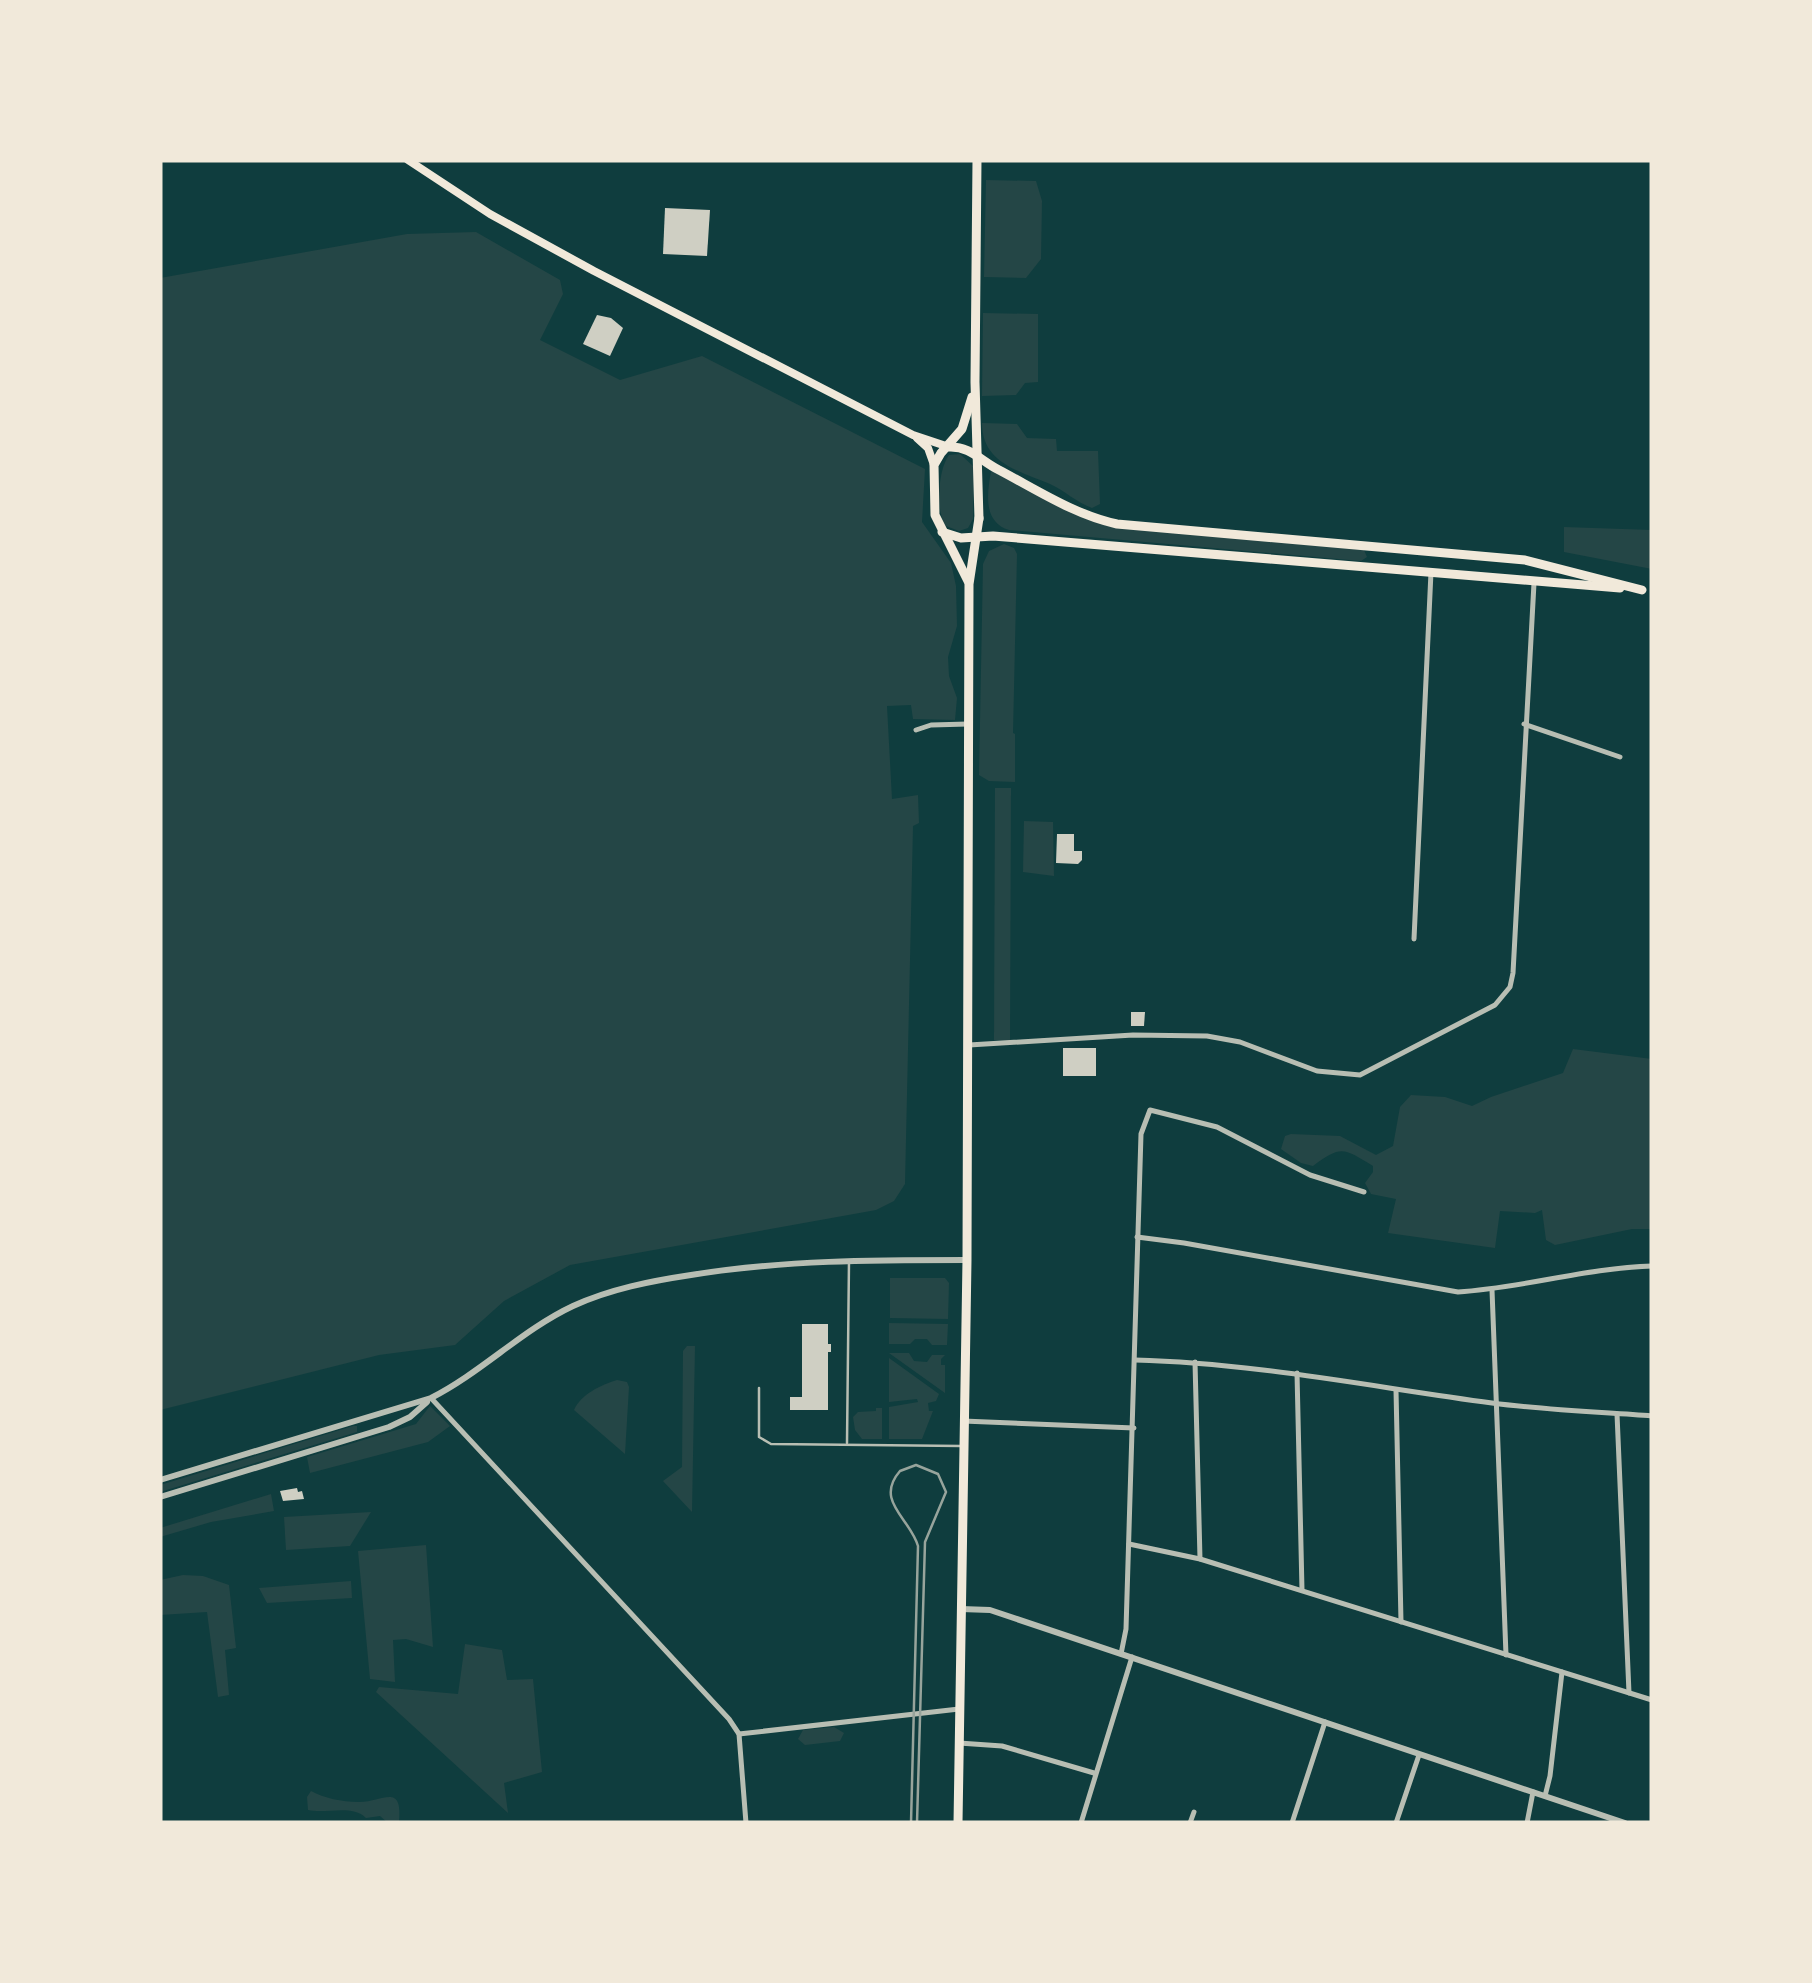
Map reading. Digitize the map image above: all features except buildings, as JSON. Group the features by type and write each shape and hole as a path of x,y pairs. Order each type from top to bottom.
{"main road":[{"path":"408,160 490,214 594,272 914,435 965,448 1068,506 1117,524 1525,560 1647,591"},
{"path":"958,1823 967,1260 969,584 979,518 975,382 977,160"},
{"path":"934,465 967,419 975,382"},
{"path":"914,435 928,448 934,465 935,515 969,584"},
{"path":"961,538 973,532 979,518"},
{"path":"942,532 961,538 978,536 1647,591"},
{"path":"1375,567 1376,546"}],"street":[{"path":"966,1045 1140,1035 1207,1036 1240,1042 1317,1071 1360,1075 1495,1005 1510,986 1513,973 1524,806 1524,724 1539,581 1546,564"},
{"path":"1414,939 1431,572"},
{"path":"916,730 931,725 968,724"},
{"path":"1524,724 1620,757"},
{"path":"1121,1654 1126,1630 1134,1428 1141,1134 1150,1110 1208,1123 1310,1175 1364,1192"},
{"path":"1137,1238 1458,1292 1652,1266"},
{"path":"160,1497 389,1427 556,1315 604,1294 748,1266 849,1260 967,1260"},
{"path":"1492,1290 1506,1655"},
{"path":"1134,1360 1297,1373 1496,1404 1652,1416"},
{"path":"1196,1362 1200,1559"},
{"path":"1297,1373 1302,1590"},
{"path":"1396,1389 1401,1622"},
{"path":"160,1480 431,1398"},
{"path":"431,1398 739,1734 746,1823"},
{"path":"1617,1414 1629,1692"},
{"path":"963,1421 1134,1428"},
{"path":"1129,1544 1200,1559 1652,1700"},
{"path":"960,1609 990,1610 1624,1823"},
{"path":"1081,1823 1132,1657"},
{"path":"1545,1796 1562,1672"},
{"path":"739,1734 959,1709"},
{"path":"1292,1823 1325,1722"},
{"path":"959,1743 1002,1746 1094,1772"},
{"path":"1396,1823 1420,1754"},
{"path":"1528,1823 1533,1792"},
{"path":"1190,1823 1194,1812"}],"lane":[{"path":"848,1444 849,1260"},
{"path":"759,1388 759,1438 771,1444 962,1446"}],"shaded area":[{"path":"986,180 1036,181 1042,201 1041,259 1026,278 984,277"},
{"path":"476,232 560,280 563,294 540,340 620,380 702,356 925,469 922,522 951,563 956,586 957,626 948,657 949,676 957,698 955,720 913,719 911,705 887,706 892,799 918,795 919,823 913,826 905,1184 894,1201 876,1210 570,1265 504,1301 455,1345 379,1355 160,1410 160,278 407,234"},
{"path":"983,313 1038,314 1038,382 1025,383 1016,395 982,396"},
{"path":"982,423 1017,424 1027,438 1056,439 1057,451 1098,451 1100,504 1092,508 1004,464 988,448"},
{"path":"960,454 974,467 973,519 968,528 959,531 946,526 940,511 939,490 949,455"},
{"path":"991,471 1107,526 1364,550 1367,557 1361,561 1009,530 991,514"},
{"path":"1564,527 1652,530 1652,569 1564,552"},
{"path":"1004,544 1017,554 1015,782 989,781 979,775 983,564 989,551"},
{"path":"995,788 1011,788 1010,1041 994,1040"},
{"path":"1024,821 1053,822 1054,876 1023,872"},
{"path":"1573,1049 1652,1059 1652,1229 1632,1229 1555,1245 1546,1240 1542,1210 1500,1211 1495,1248 1388,1233 1396,1199 1371,1194 1365,1183 1373,1166 1343,1151 1313,1166 1281,1149 1285,1136 1291,1134 1340,1136 1376,1155 1393,1146 1400,1107 1411,1095 1445,1097 1472,1106 1563,1073"},
{"path":"890,1278 945,1278 949,1283 948,1319 890,1318"},
{"path":"889,1323 948,1324 947,1345 932,1345 927,1339 889,1344"},
{"path":"687,1346 695,1346 692,1512 663,1481 682,1467 683,1351"},
{"path":"889,1353 909,1353 914,1361 927,1362 932,1355 945,1355 941,1365 945,1365 945,1393"},
{"path":"889,1358 939,1394 936,1401 928,1403 929,1411 933,1411 922,1439 889,1439 889,1407 918,1402 889,1402"},
{"path":"617,1380 627,1382 629,1387 625,1454 574,1410 586,1395"},
{"path":"430,1406 450,1426 428,1442 310,1473 307,1457 416,1424"},
{"path":"882,1408 882,1439 862,1439 855,1430 853,1417"},
{"path":"357,1426 357,1432 160,1492 160,1485"},
{"path":"271,1494 274,1511 211,1522 160,1537 160,1528"},
{"path":"371,1512 350,1546 286,1550 284,1517"},
{"path":"426,1545 433,1647 406,1639 393,1640 395,1682 370,1679 358,1551"},
{"path":"203,1576 229,1585 236,1648 225,1650 229,1695 218,1697 207,1612 160,1615 160,1580"},
{"path":"351,1581 352,1598 267,1603 259,1588"},
{"path":"465,1644 502,1650 507,1680 533,1679 542,1772 504,1783 508,1813 376,1692 379,1687 458,1694"},
{"path":"834,1727 844,1733 840,1741 805,1745 798,1739 803,1730"},
{"path":"311,1791 352,1802 394,1798 398,1802 399,1823 388,1823 380,1816 366,1818 347,1810 308,1810 307,1797"}],"tram line":[{"path":"911,1823 918,1546 892,1501 891,1491 900,1471 916,1465 938,1474 946,1492 925,1542 917,1823"}]}
